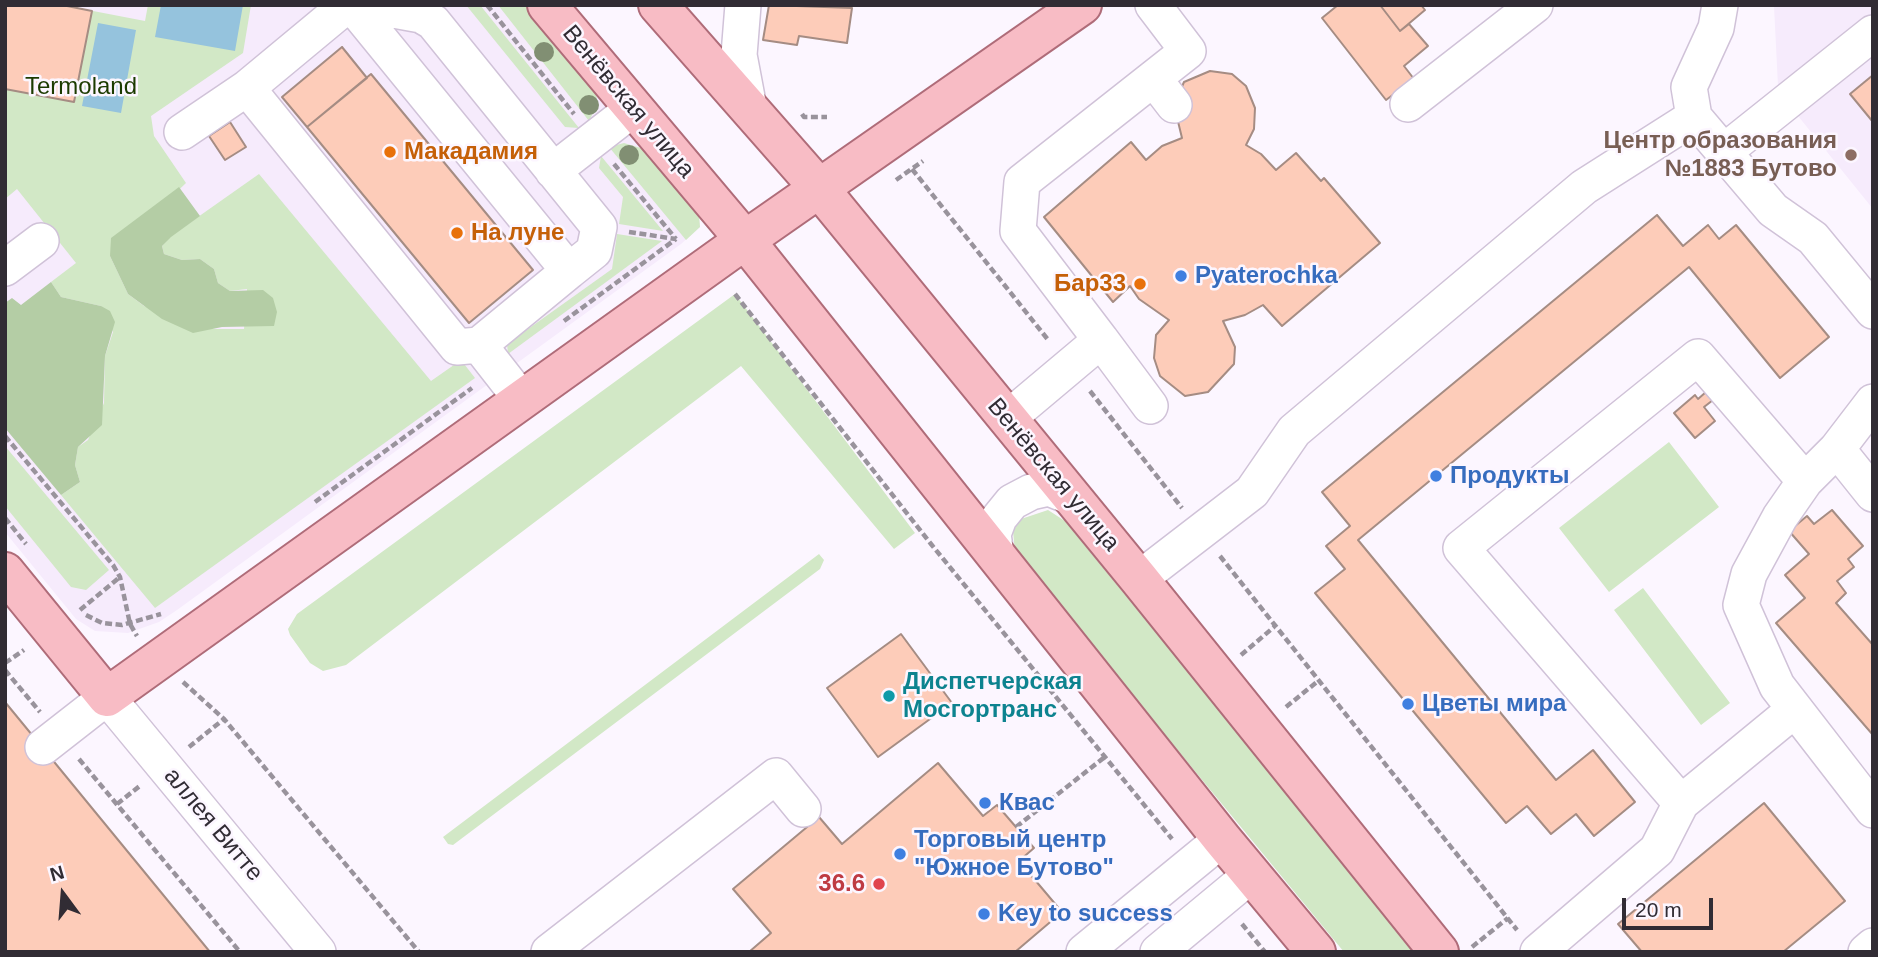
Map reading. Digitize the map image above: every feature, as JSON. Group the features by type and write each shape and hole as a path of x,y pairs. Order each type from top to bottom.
{"main road":[{"name":"Венёвская улица","path":"547,5 745,240 1222,839 1316,952"},
{"name":"Венёвская улица","path":"659,5 819,188 1139,579 1438,952"},
{"path":"5,572 107,697 745,240 1082,5"}],"street":[{"path":"182,132 247,88 349,5 569,271"},
{"path":"366,5 421,15 433,22 599,228 594,251 569,271 489,357"},
{"path":"743,5 739,55 749,108"},
{"path":"1150,406 1018,231 1022,183 1164,92 1188,51 1153,5"},
{"path":"1408,104 1535,5"},
{"path":"1720,5 1716,29 1689,86 1694,117 1726,151 1773,210 1813,238 1873,311"},
{"path":"1726,151 1873,33"},
{"path":"247,88 457,347 489,357 522,400"},
{"path":"553,171 634,108"},
{"path":"1139,579 1252,492 1294,431 1563,204 1584,187 1694,117"},
{"path":"5,268 41,241"},
{"path":"1007,419 1101,340"},
{"path":"1681,803 1461,548 1698,357 1805,481"},
{"path":"1873,402 1837,450 1805,481 1780,517 1749,574 1741,605 1777,686 1793,711 1873,810"},
{"path":"1837,450 1873,494"},
{"path":"996,555 993,534 999,518 1012,502 1031,492 1049,488 1069,496"},
{"path":"51,741 107,697"},
{"name":"аллея Витте","path":"107,697 318,952"},
{"path":"1530,943 1657,850 1681,803 1793,711"},
{"path":"550,952 776,776 803,809"},
{"path":"1084,952 1222,839"},
{"path":"1158,952 1252,874"},
{"path":"1866,952 1873,946"}],"path":[{"path":"912,169 1201,531 1274,627 1530,943"},
{"path":"556,327 676,239 599,228"},
{"path":"735,294 932,544 1106,756 1016,827"},
{"path":"309,506 489,357"},
{"path":"5,436 113,565 120,577 130,624 159,660 224,719 418,952"},
{"path":"80,610 102,623 130,624 163,613"},
{"path":"1237,658 1274,627"},
{"path":"5,670 51,741 240,952"},
{"path":"1465,952 1508,918"}],"shaded area":[{"path":"5,5 526,5 699,215 700,227 681,244 177,610 159,622 128,633 95,631 76,619 5,532"},
{"name":"Центр образования №1883 Бутово","path":"1873,5 1873,209 1786,101 1778,86 1774,6"}],"green space":[{"name":"Termoland","path":"5,5 62,5 145,21 148,5 251,5 243,53 151,116 154,136 186,183 110,256 128,294 144,306 210,329 244,329 247,289 230,291 218,283 214,269 200,259 182,260 164,254 162,246 171,236 259,174 431,381 461,360 475,378 155,608 61,495 80,482 75,465 78,447 88,440 104,403 105,356 113,332 101,306 61,297 51,282 76,263 17,189 5,199"},
{"path":"466,5 480,5 579,128 565,127"},
{"path":"498,5 526,5 597,92 596,107 589,121"},
{"path":"624,143 644,149 699,215 700,227 686,240 609,147"},
{"path":"601,156 663,231 619,224 623,197 599,168"},
{"path":"179,187 200,216 162,246 164,254 182,260 200,259 214,269 218,283 230,291 263,290 273,298 277,312 274,326 222,327 193,333 162,319 128,294 110,256 111,238"},
{"path":"617,234 662,241 508,354 507,344 612,269"},
{"path":"51,282 61,297 101,306 110,311 115,322 105,356 102,425 78,447 75,465 80,482 61,495 5,428 5,303 12,298 21,305"},
{"path":"735,294 915,533 894,549 741,366 346,665 323,671 310,663 288,629 297,614"},
{"path":"1669,442 1719,507 1609,592 1559,528"},
{"path":"5,446 109,570 86,590 71,587 5,506"},
{"path":"1048,510 1065,521 1416,952 1344,952 1015,553 1013,531 1021,519"},
{"path":"819,554 824,560 820,569 453,845 448,844 443,837"},
{"path":"1643,588 1730,703 1701,725 1614,610"}],"water":[{"path":"161,5 243,5 235,51 155,37"},
{"path":"98,23 136,30 121,113 82,106"}],"building":[{"path":"5,5 62,5 92,11 74,102 5,89"},
{"path":"769,5 852,8 847,43 799,36 797,45 763,40"},
{"path":"1338,5 1380,5 1400,31 1409,24 1428,46 1404,66 1414,79 1386,100 1322,18"},
{"path":"1380,5 1421,5 1425,10 1400,31"},
{"path":"342,47 367,78 307,127 282,97"},
{"path":"1210,71 1232,74 1246,86 1255,108 1254,129 1246,145 1261,154 1276,170 1296,153 1321,181 1324,178 1380,243 1282,326 1263,305 1245,315 1223,321 1235,347 1234,364 1208,392 1185,396 1160,376 1154,358 1156,335 1169,320 1139,299 1130,286 1113,302 1044,217 1131,142 1146,160 1162,146 1182,138 1174,105 1184,82"},
{"path":"371,74 533,270 469,323 307,127"},
{"path":"1873,75 1873,122 1850,94"},
{"path":"230,122 246,147 225,160 209,136"},
{"path":"1657,215 1683,246 1708,225 1719,239 1736,225 1829,337 1780,378 1689,267 1358,540 1556,780 1593,750 1635,802 1594,836 1576,814 1551,834 1527,806 1506,823 1315,593 1345,569 1326,546 1350,526 1322,492"},
{"path":"1706,392 1713,400 1704,407 1715,421 1695,438 1674,413 1695,395 1698,399"},
{"path":"1832,510 1863,546 1848,559 1854,567 1837,581 1846,593 1836,603 1873,645 1873,735 1776,623 1805,598 1785,575 1809,554 1789,531 1807,516 1814,524"},
{"name":"Диспетчерская Мосгортранс","path":"901,634 952,703 878,757 827,688"},
{"path":"5,702 210,952 5,952"},
{"name":"Торговый центр \"Южное Бутово\"","path":"938,763 983,816 997,805 1034,848 1019,861 1062,912 1015,952 749,952 771,933 733,889 819,817 842,844"},
{"path":"1764,803 1845,901 1783,952 1642,952 1618,924"}],"place":[{"name":"Макадамия","path":"390,152"},
{"name":"Центр образования №1883 Бутово","path":"1851,155"},
{"name":"На луне","path":"457,233"},
{"name":"Pyaterochka","path":"1181,276"},
{"name":"Бар33","path":"1140,284"},
{"name":"Продукты","path":"1436,476"},
{"name":"Диспетчерская Мосгортранс","path":"889,696"},
{"name":"Цветы мира","path":"1408,704"},
{"name":"Квас","path":"985,803"},
{"name":"Торговый центр \"Южное Бутово\"","path":"900,854"},
{"name":"36.6","path":"879,884"},
{"name":"Key to success","path":"984,914"}]}
